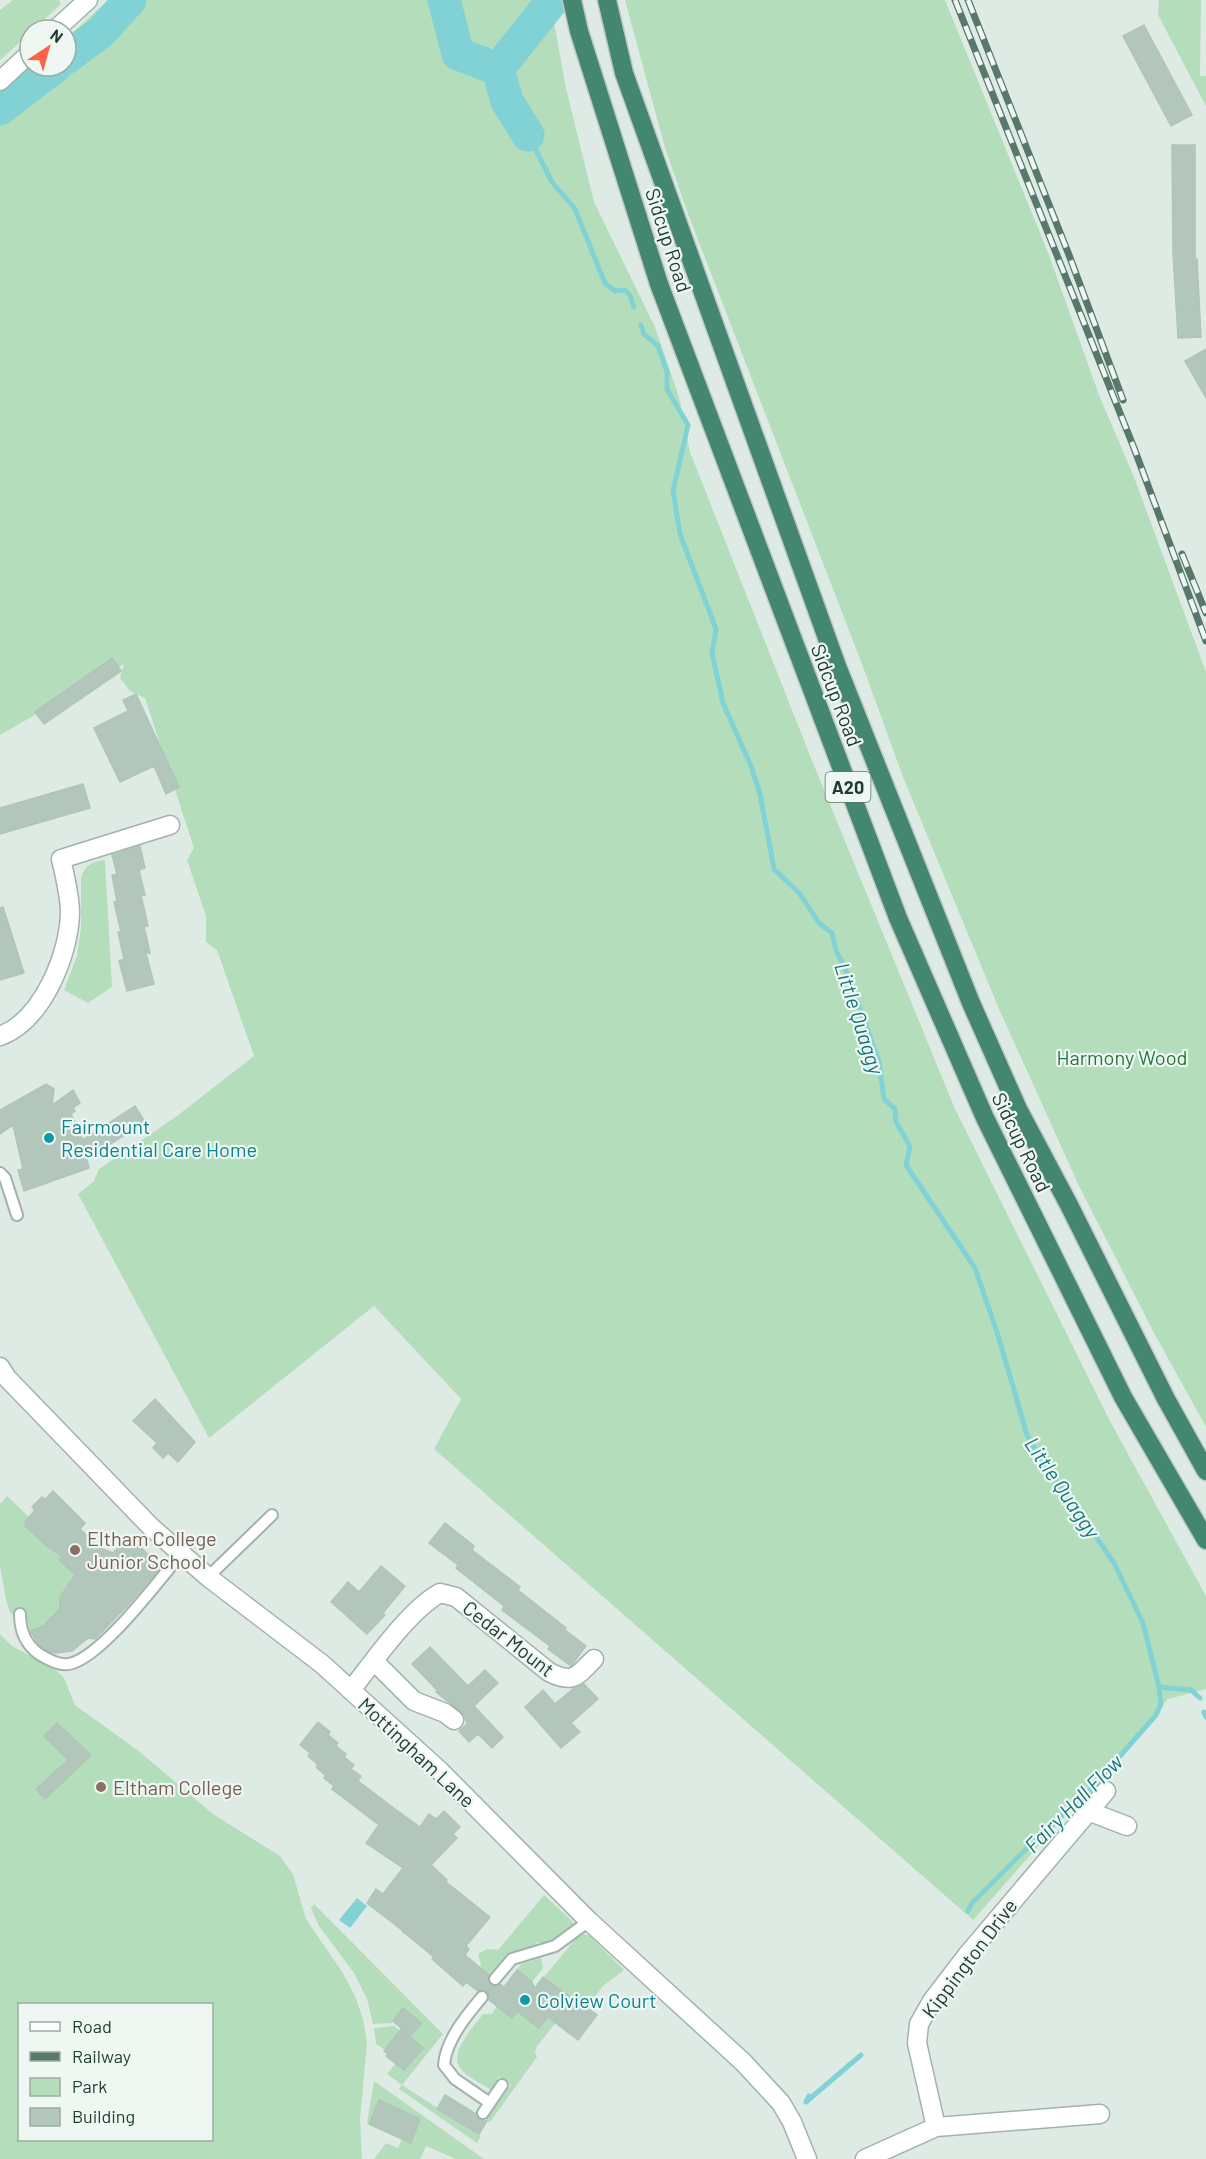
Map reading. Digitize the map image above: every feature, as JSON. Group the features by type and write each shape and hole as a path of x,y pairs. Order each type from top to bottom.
{"highway":[{"name":"Sidcup Road","path":"572,0 579,31 659,284 898,918 984,1118 1123,1397 1206,1540"},
{"name":"Sidcup Road","path":"607,0 628,83 837,666 967,992 1018,1109 1166,1399 1206,1471"}],"street":[{"path":"68,18 88,0"},
{"path":"0,81 18,65"},
{"path":"0,1036 20,1024 44,997 60,967 70,913 61,859 170,825"},
{"name":"Mottingham Lane","path":"0,1367 7,1378 139,1516 208,1577 322,1664 351,1690 440,1771 589,1921 743,2062 781,2103 792,2122 807,2159"},
{"name":"Cedar Mount","path":"351,1690 426,1601 440,1593 456,1597 549,1671 563,1679 576,1677 594,1659"},
{"path":"374,1661 414,1701 445,1713 454,1720"},
{"name":"Kippington Drive","path":"936,2127 917,2043 919,2024 932,2001 968,1954 1106,1791"},
{"path":"1088,1811 1127,1826"},
{"path":"865,2159 936,2127 1100,2114"}],"lane":[{"path":"0,1173 6,1178 17,1215"},
{"path":"208,1577 272,1515"},
{"path":"20,1614 22,1636 30,1646 54,1662 72,1664 93,1653 131,1613 181,1554"},
{"path":"495,1979 512,1959 555,1946 589,1921"},
{"path":"482,1997 467,2015 447,2049 444,2065 455,2079 490,2103"},
{"path":"483,2113 502,2085"}],"green space":[{"path":"13,0 59,0 61,4 46,18 18,18 18,44 0,60 0,10"},
{"path":"108,0 550,0 566,88 594,202 655,327 679,397 690,452 811,758 955,1109 1111,1423 1206,1596 1206,1689 1168,1699 973,1920 434,1449 461,1399 374,1306 209,1438 78,1194 94,1181 99,1169 177,1116 254,1056 217,950 206,942 206,916 187,860 194,848 145,698 130,691 120,678 124,664 0,735 0,100 24,78 78,78 78,28"},
{"name":"Harmony Wood","path":"625,0 945,0 1049,255 1099,395 1134,477 1206,672 1206,1427 1153,1331 1079,1186 999,1009 903,777 862,664 688,214 665,148"},
{"path":"1159,0 1201,0 1200,76 1206,76 1206,106 1158,15"},
{"path":"105,860 112,987 88,1003 64,990 77,956 81,928 81,877 90,864"},
{"path":"7,1496 29,1517 26,1522 63,1555 79,1579 61,1612 57,1612 42,1627 30,1632 10,1612 0,1566 0,1504"},
{"name":"Eltham College","path":"0,1634 12,1646 56,1670 64,1678 75,1705 140,1752 213,1814 280,1856 293,1874 306,1919 343,1973 356,1998 364,2023 367,2043 360,2119 362,2159 0,2159"},
{"path":"544,1895 573,1922 573,1925 551,1941 542,1944 535,1941 538,1945 536,1948 492,1978 488,1976 477,1991 469,1985 482,1970 478,1954 487,1949 498,1950"},
{"path":"314,1904 443,2034 402,2085 387,2074 396,2063 404,2070 422,2048 410,2037 422,2023 404,2009 392,2023 373,2024 367,1999 354,1973 319,1926 311,1908"},
{"path":"583,1934 590,1936 624,1970 603,1986 587,2007 575,1999 537,2046 535,2052 537,2057 490,2122 486,2120 511,2085 499,2077 491,2090 470,2077 457,2062 460,2047 483,2014 492,2014 497,2006 512,2017 517,2011 540,2028 566,1994 544,1977 578,1936"},
{"path":"541,1958 543,1968 532,1982 517,1970 521,1964"},
{"path":"394,2026 404,2034 396,2035 385,2050 376,2044 374,2028"},
{"path":"374,2081 484,2159 456,2159 426,2146 420,2159 374,2159 386,2143 398,2148 402,2139 411,2143 420,2119 379,2100 369,2124 367,2123"},
{"path":"402,2085 481,2136 477,2143 399,2089"}],"water":[{"path":"357,1898 367,1906 350,1928 339,1920"}],"building":[{"path":"1144,25 1192,115 1171,126 1123,36"},
{"path":"1172,145 1195,145 1195,259 1197,259 1201,337 1178,338 1173,252"},
{"path":"1206,349 1206,398 1185,361"},
{"path":"112,658 121,671 44,724 35,712"},
{"path":"136,694 179,787 166,794 154,766 120,782 94,728 128,711 123,700"},
{"path":"83,784 90,808 0,834 0,808"},
{"path":"140,846 145,868 139,870 145,895 141,895 148,926 144,926 150,953 146,953 154,984 127,991 119,961 124,959 114,902 117,901 112,875 117,874 112,855"},
{"path":"3,907 24,973 0,980 0,908"},
{"name":"Fairmount Residential Care Home","path":"46,1084 54,1089 52,1105 73,1090 80,1103 73,1108 75,1111 71,1114 83,1140 135,1106 145,1122 87,1159 89,1168 24,1191 18,1170 23,1169 13,1125 0,1134 0,1110"},
{"path":"155,1399 195,1442 178,1462 168,1453 163,1458 153,1448 157,1443 133,1421"},
{"path":"53,1491 85,1523 80,1529 100,1548 113,1553 129,1536 161,1567 95,1639 88,1638 72,1651 57,1653 50,1652 39,1645 30,1631 43,1626 60,1609 60,1597 75,1575 59,1560 62,1556 49,1548 25,1526 27,1523 25,1522 35,1510 32,1507 42,1497 45,1499"},
{"path":"445,1523 474,1546 472,1550 520,1587 518,1590 586,1646 571,1666 548,1649 550,1646 502,1610 504,1606 456,1568 458,1565 429,1543"},
{"path":"381,1566 405,1586 383,1613 385,1615 367,1634 331,1602 348,1582 359,1592"},
{"path":"430,1647 468,1686 485,1670 498,1683 474,1706 503,1737 492,1748 478,1734 469,1742 459,1731 467,1724 464,1715 436,1692 438,1691 412,1664"},
{"path":"584,1684 598,1699 571,1723 580,1732 561,1748 525,1707 543,1690 555,1704 573,1689"},
{"path":"318,1722 330,1732 328,1735 338,1743 336,1746 346,1754 344,1757 354,1765 351,1769 361,1776 358,1781 395,1809 420,1827 429,1814 436,1819 444,1811 460,1827 453,1834 457,1838 431,1865 447,1880 446,1882 490,1917 466,1946 469,1949 465,1955 489,1975 488,1982 493,1986 500,1984 504,1987 517,1970 532,1982 535,1988 543,1977 597,2015 578,2040 548,2017 539,2028 517,2011 512,2018 489,2000 486,1991 478,1991 466,1982 463,1986 432,1959 434,1957 367,1903 376,1889 383,1894 403,1868 366,1843 379,1825 332,1789 334,1786 324,1778 326,1776 316,1767 318,1765 308,1756 310,1753 300,1745"},
{"path":"57,1723 91,1755 45,1799 36,1789 68,1760 44,1736"},
{"path":"403,2008 422,2023 410,2036 393,2021"},
{"path":"401,2029 423,2048 404,2070 386,2056 388,2054 384,2051"},
{"path":"445,2095 476,2114 479,2119 487,2121 479,2134 437,2109"},
{"path":"379,2100 420,2119 411,2143 369,2124"}],"waterway":[{"path":"78,49 101,32 130,0"},
{"path":"444,0 458,54 498,69"},
{"path":"498,69 552,1"},
{"path":"498,69 507,101 528,135"},
{"path":"0,109 40,78"},
{"path":"528,135 552,182 575,209 605,283 615,291 625,290 634,307"},
{"name":"Little Quaggy","path":"641,325 644,334 658,346 667,372 667,389 688,425 673,491 680,534 716,629 712,653 723,703 751,766 760,794 774,869 800,894 819,923 832,933 836,950 848,975 879,1062 884,1099 895,1109 896,1122 910,1146 906,1165 975,1268 998,1335 1027,1435 1045,1466 1114,1563 1143,1623 1159,1687 1191,1690 1200,1698"},
{"name":"Fairy Hall Flow","path":"968,1911 972,1903 1021,1854 1092,1788 1156,1715 1161,1704 1159,1687"},
{"name":"Little Quaggy","path":"1204,1712 1206,1717"},
{"name":"Fairy Hall Flow","path":"809,2096 806,2102 861,2055"}],"railway":[{"path":"955,0 1134,448 1206,641"},
{"path":"968,0 1069,255 1123,400"},
{"path":"1182,554 1206,613"}],"place":[{"name":"Fairmount Residential Care Home","path":"49,1138"},
{"name":"Eltham College Junior School","path":"75,1550"},
{"name":"Eltham College","path":"101,1787"},
{"name":"Colview Court","path":"525,2000"}]}
